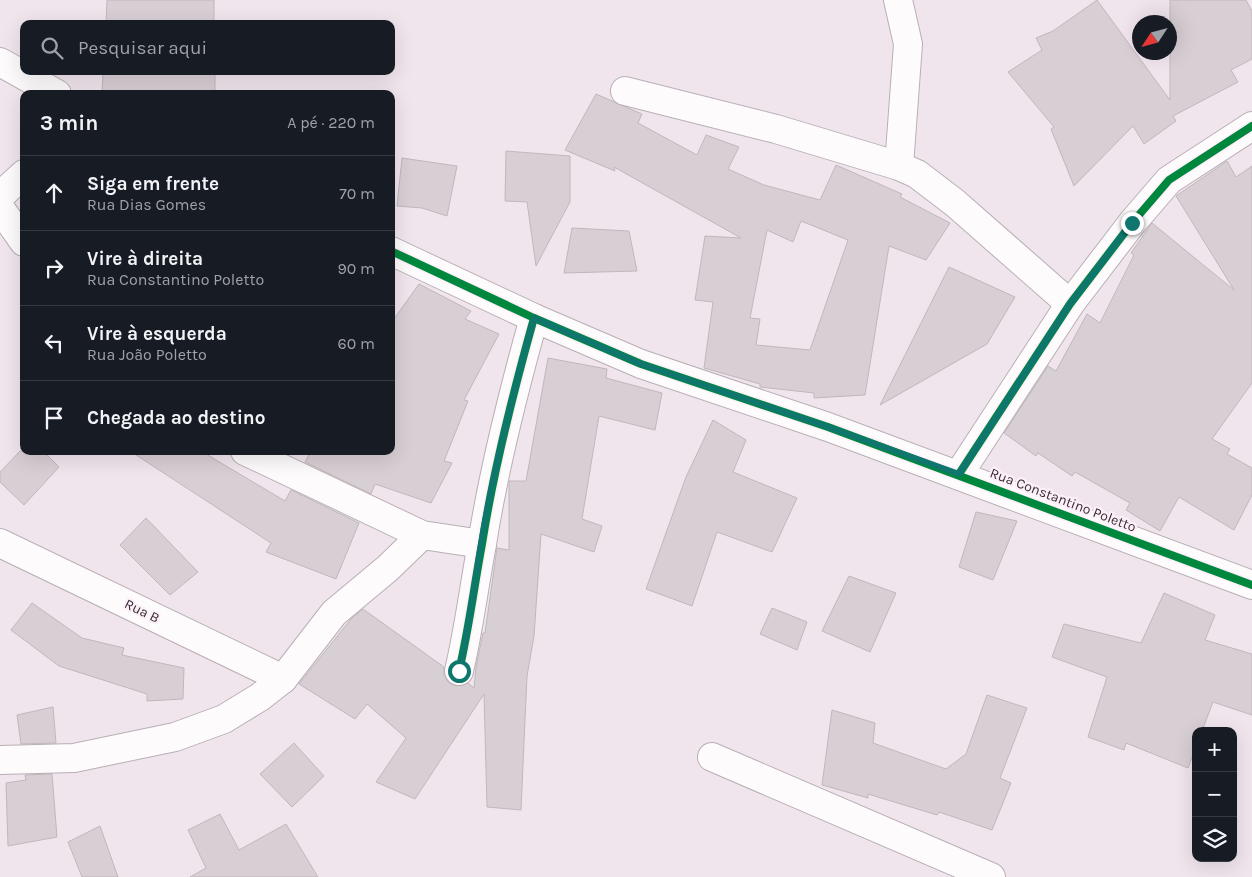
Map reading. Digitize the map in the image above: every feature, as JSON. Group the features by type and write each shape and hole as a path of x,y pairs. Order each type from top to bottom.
{"street":[{"path":"898,0 908,44 899,166"},
{"path":"0,62 20,73"},
{"path":"23,75 50,90"},
{"path":"625,91 776,129 899,166 916,174 955,203 1070,304"},
{"path":"959,474 1070,304 1132,223 1169,180 1252,126"},
{"path":"0,196 20,178"},
{"path":"0,208 20,236"},
{"name":"Rua Constantino Poletto","path":"395,253 534,318 641,364 828,427 959,474 1252,585"},
{"path":"459,671 471,622 482,544 507,415 534,318"},
{"path":"253,455 422,535 482,544"},
{"path":"0,760 74,758 175,737 224,719 260,697 283,679 334,613 388,568 422,535"},
{"name":"Rua B","path":"0,543 283,679"},
{"path":"712,757 991,877"}],"building":[{"path":"107,0 214,0 214,20 106,20"},
{"path":"1097,0 1132,48 1132,60 1141,60 1170,100 1170,60 1177,60 1177,15 1170,15 1170,0 1246,0 1252,11 1252,59 1231,70 1238,82 1173,116 1176,121 1144,144 1133,126 1074,186 1051,129 1054,127 1008,72 1042,50 1036,38 1053,31"},
{"path":"103,75 215,75 215,90 102,90"},
{"path":"596,94 642,114 638,123 697,155 706,135 739,147 728,169 764,185 820,200 836,165 902,194 900,197 950,223 926,260 889,246 865,395 814,398 814,393 760,387 760,384 704,368 713,302 695,300 705,236 741,238 614,167 615,171 565,150","holes":["801,221 848,240 810,350 756,345 760,319 750,318 767,230 793,242"]},
{"path":"506,151 570,156 570,202 536,266 527,202 505,201"},
{"path":"402,158 457,166 447,216 422,208 397,206"},
{"path":"1227,161 1236,177 1252,166 1252,383 1212,439 1230,449 1227,454 1252,468 1252,495 1234,530 1179,497 1160,531 1126,510 1130,503 1075,472 1072,476 1038,453 1036,456 1004,433 1048,366 1056,371 1087,314 1100,323 1134,255 1131,253 1152,223 1234,290 1176,196"},
{"path":"572,228 629,231 637,271 564,273"},
{"path":"949,267 1015,297 987,344 880,405"},
{"path":"419,284 471,311 465,319 499,334 464,400 468,401 444,461 452,463 431,503 375,484 371,494 305,462 309,455 395,455 395,317"},
{"path":"548,358 607,369 606,378 662,393 655,430 599,416 582,519 602,526 594,552 541,534 534,636 527,676 521,810 487,807 484,694 415,799 376,782 406,738 367,704 355,719 299,684 351,619 363,609 444,667 444,675 449,683 456,686 468,683 474,688 476,667 483,633 485,633 497,548 509,550 509,481 526,481"},
{"path":"713,420 746,440 733,472 797,498 772,552 717,532 692,606 646,589 686,477"},
{"path":"20,451 20,455 47,455 59,467 24,505 0,482 0,472"},
{"path":"136,455 208,455 285,501 291,490 359,523 336,579 266,552 271,543"},
{"path":"976,512 1017,521 993,580 959,567"},
{"path":"146,518 198,572 170,595 120,545"},
{"path":"849,576 896,593 870,652 822,631"},
{"path":"1164,593 1215,615 1205,640 1252,654 1252,715 1213,702 1204,727 1192,727 1192,758 1188,768 1126,743 1124,750 1088,737 1107,677 1052,657 1064,624 1141,643"},
{"path":"32,603 82,638 124,648 122,655 184,668 183,699 147,701 147,694 59,666 11,630"},
{"path":"772,608 807,622 797,650 760,634"},
{"path":"987,695 1027,708 1000,778 1011,783 992,830 939,812 937,815 868,794 868,798 822,785 832,710 875,723 873,743 946,769 966,754"},
{"path":"53,707 56,743 21,744 17,715"},
{"path":"294,743 324,776 292,807 260,774"},
{"path":"52,774 57,837 8,846 6,783 26,780 25,775"},
{"path":"220,814 239,850 286,824 318,877 190,877 206,868 188,830"},
{"path":"100,826 118,877 82,877 68,842"}],"cycle path":[{"path":"959,474 1070,304 1132,223 1169,180 1252,126"},
{"path":"395,253 534,318 641,364 828,427 1252,585"},
{"path":"459,671 498,458 534,318"}],"route":[{"path":"459,671 471,622 482,544 507,415 534,318 641,364 828,427 959,474 1070,304 1132,223"}]}
